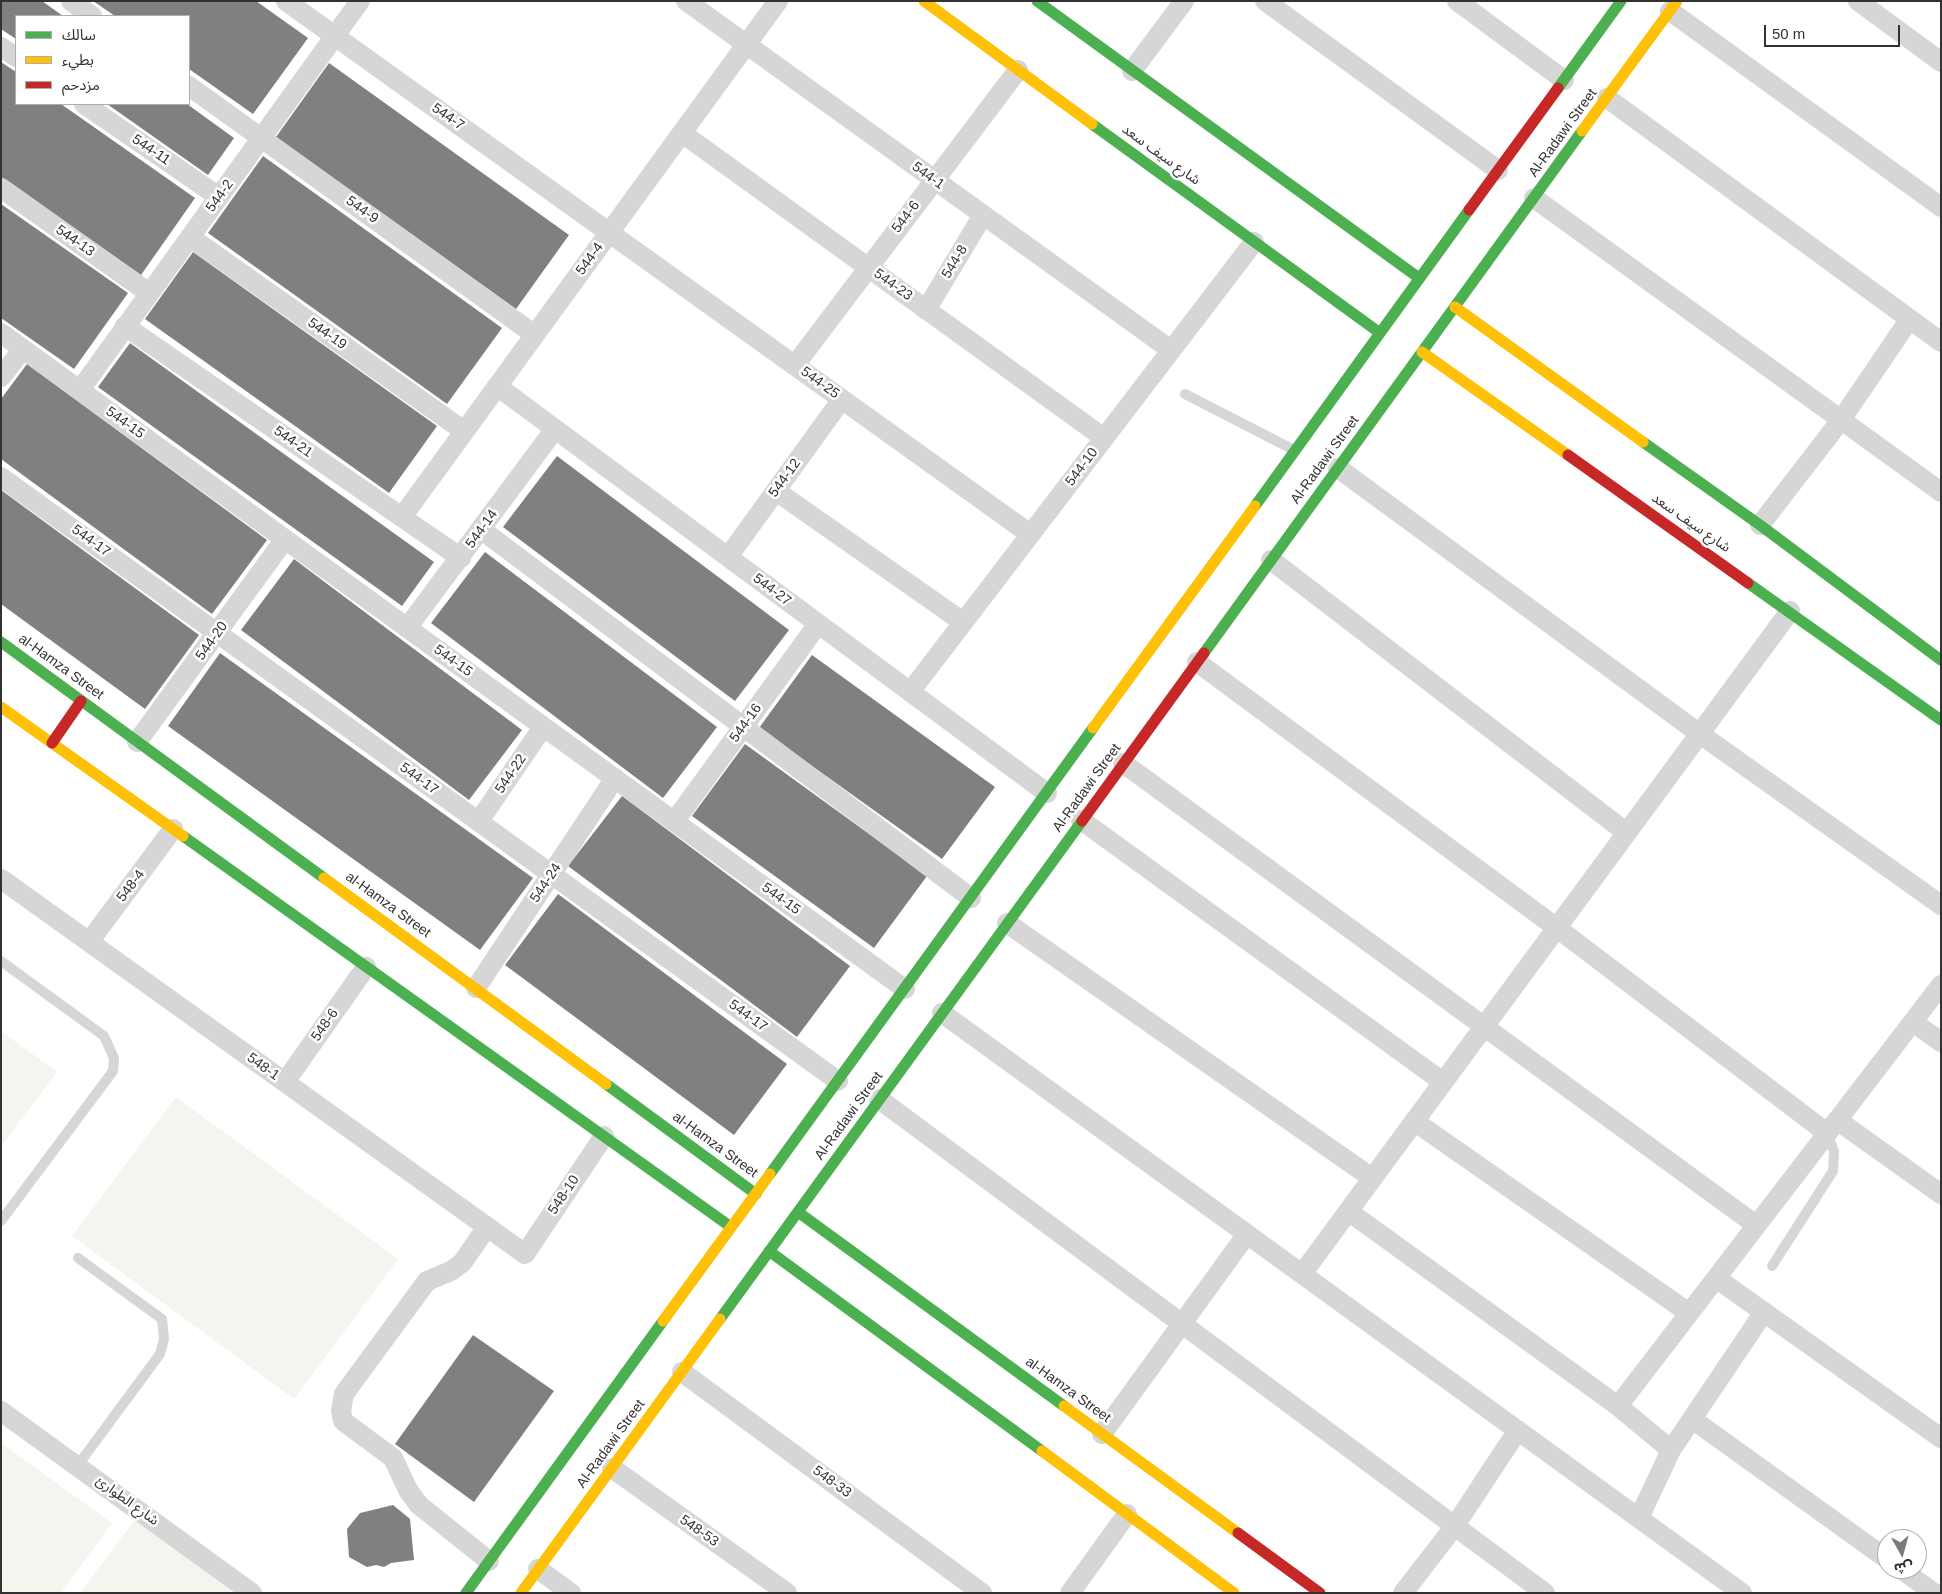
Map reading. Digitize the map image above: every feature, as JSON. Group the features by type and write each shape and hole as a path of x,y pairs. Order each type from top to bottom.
{"street":[{"path":"72,1 91,15"},
{"name":"544-7","path":"286,1 610,232"},
{"name":"544-2","path":"80,390 360,1"},
{"name":"544-1","path":"686,1 1171,350"},
{"name":"544-4","path":"402,516 778,1"},
{"name":"شارع سيف سعد","path":"924,1 1380,333"},
{"path":"1037,1 1419,278"},
{"path":"1132,71 1184,1"},
{"path":"1265,1 1498,170"},
{"path":"1457,1 1564,80"},
{"name":"Al-Radawi Street","path":"466,1593 1048,793 1101,727 1295,450 1621,1"},
{"path":"1858,1 1941,62"},
{"path":"1674,6 1941,207"},
{"name":"Al-Radawi Street","path":"521,1593 1082,820 1128,752 1197,662 1674,6"},
{"path":"1,47 15,57"},
{"name":"544-6","path":"795,365 1018,70"},
{"name":"544-9","path":"190,87 535,335"},
{"path":"1607,98 1941,342"},
{"name":"544-11","path":"85,105 219,197"},
{"name":"544-23","path":"682,133 1104,438"},
{"name":"544-13","path":"1,188 149,293"},
{"path":"1534,198 1941,492"},
{"name":"544-8","path":"926,310 983,215"},
{"name":"544-25","path":"610,232 1030,534"},
{"name":"544-19","path":"190,237 464,431"},
{"name":"544-10","path":"910,692 1254,242"},
{"path":"1455,307 1760,525 1941,660"},
{"path":"1760,525 1841,420 1910,320"},
{"name":"544-21","path":"126,326 461,558"},
{"name":"544-15","path":"1,333 905,989"},
{"path":"1,378 23,348"},
{"name":"شارع سيف سعد","path":"1422,352 1790,611 1941,720"},
{"name":"544-27","path":"497,386 1048,793"},
{"name":"544-12","path":"728,557 842,399"},
{"name":"544-14","path":"408,628 555,429"},
{"path":"1338,468 1700,734 1941,905"},
{"name":"544-17","path":"1,476 838,1081"},
{"path":"776,491 963,622"},
{"path":"482,530 972,898"},
{"name":"544-20","path":"137,742 285,539"},
{"path":"1271,560 1627,833"},
{"path":"1302,1274 1790,611"},
{"name":"544-16","path":"674,822 818,624"},
{"name":"al-Hamza Street","path":"1,642 756,1194"},
{"path":"1197,662 1557,928 1832,1126 1941,1194"},
{"path":"52,743 81,701"},
{"path":"1,707 731,1227"},
{"name":"544-22","path":"479,821 543,726"},
{"path":"1128,752 1484,1026 1756,1225"},
{"name":"544-24","path":"476,988 615,778"},
{"path":"1082,820 1443,1082"},
{"name":"548-4","path":"89,942 173,829"},
{"name":"548-1","path":"1,880 525,1254"},
{"path":"1007,923 1372,1178"},
{"name":"548-6","path":"285,1082 366,967"},
{"path":"1618,1406 1941,985"},
{"path":"942,1013 1742,1593"},
{"path":"1913,1022 1941,1042"},
{"path":"880,1099 1545,1593"},
{"path":"1414,1121 1689,1313"},
{"name":"548-10","path":"525,1254 604,1136"},
{"path":"1348,1211 1618,1406 1671,1450"},
{"name":"al-Hamza Street","path":"798,1212 1320,1593"},
{"path":"487,1227 462,1263 451,1271 427,1281 416,1294 344,1394 340,1410 343,1421 393,1458 408,1490 419,1505 488,1561"},
{"path":"1102,1434 1247,1234"},
{"path":"769,1251 1234,1593"},
{"path":"1716,1278 1941,1438"},
{"path":"1640,1518 1671,1450 1764,1312"},
{"name":"548-33","path":"682,1372 982,1593"},
{"name":"شارع الطوارئ","path":"1,1411 252,1593"},
{"path":"1692,1419 1877,1552"},
{"path":"1403,1593 1454,1527 1518,1430"},
{"name":"548-53","path":"612,1468 787,1593"},
{"path":"1070,1593 1127,1514"},
{"path":"538,1569 571,1593"},
{"path":"1915,1579 1934,1593"}],"lane":[{"path":"1185,394 1295,450"},
{"path":"1,961 104,1036 114,1058 112,1071 1,1221"},
{"path":"1772,1266 1833,1172 1832,1126"},
{"path":"78,1258 162,1319 164,1339 160,1354 78,1465"}],"shaded area":[{"path":"1,1031 57,1072 1,1146"},
{"path":"176,1097 398,1259 294,1399 72,1236"},
{"path":"1,1443 112,1523 61,1593 1,1593"},
{"path":"136,1518 233,1593 80,1593"}],"building":[{"path":"1,1 42,1 62,15 15,15 15,38 1,29"},
{"path":"93,1 256,1 308,38 253,114 190,70 190,15 114,15"},
{"path":"1,62 15,71 15,105 62,105 195,198 141,275 1,177"},
{"path":"329,63 569,235 516,309 276,137"},
{"path":"108,105 188,105 234,138 208,175"},
{"path":"263,156 502,328 447,404 208,233"},
{"path":"1,204 128,293 74,369 1,318"},
{"path":"193,252 437,426 389,493 145,319"},
{"path":"130,343 434,562 402,606 98,387"},
{"path":"27,364 267,540 212,614 1,459 1,399"},
{"path":"557,456 789,630 735,701 503,527"},
{"path":"1,490 199,635 145,709 1,604"},
{"path":"485,552 717,727 663,798 431,623"},
{"path":"294,559 522,730 469,800 241,630"},
{"path":"220,653 533,878 480,950 168,726"},
{"path":"812,655 995,787 942,859 759,728"},
{"path":"745,744 927,876 874,948 692,816"},
{"path":"622,796 850,966 797,1037 568,866"},
{"path":"558,894 787,1064 734,1135 505,965"},
{"path":"473,1335 554,1391 474,1502 395,1444"},
{"path":"393,1505 410,1519 414,1560 391,1563 384,1567 376,1565 367,1567 349,1557 347,1529 360,1513"}],"traffic: fast":[{"path":"1037,1 1419,278"},
{"path":"1558,88 1621,1"},
{"path":"1092,124 1380,333"},
{"path":"1204,653 1582,131"},
{"path":"1255,506 1469,210"},
{"path":"1643,442 1760,525 1941,660"},
{"path":"1748,583 1941,720"},
{"path":"1,642 324,878"},
{"path":"770,1174 1093,728"},
{"path":"720,1319 1082,821"},
{"path":"183,836 731,1227"},
{"path":"606,1084 756,1194"},
{"path":"798,1212 1064,1406"},
{"path":"769,1251 1042,1451"},
{"path":"466,1593 663,1321"}],"traffic: slow":[{"path":"924,1 1092,124"},
{"path":"1582,131 1677,1"},
{"path":"1455,307 1643,442"},
{"path":"1422,352 1568,455"},
{"path":"1093,728 1255,506"},
{"path":"1,707 183,836"},
{"path":"324,878 606,1084"},
{"path":"663,1321 770,1174"},
{"path":"521,1593 720,1319"},
{"path":"1064,1406 1238,1533"},
{"path":"1042,1451 1234,1593"}],"traffic: jam":[{"path":"1469,210 1558,88"},
{"path":"1568,455 1748,583"},
{"path":"1082,821 1204,653"},
{"path":"52,743 81,701"},
{"path":"1238,1533 1320,1593"}]}
